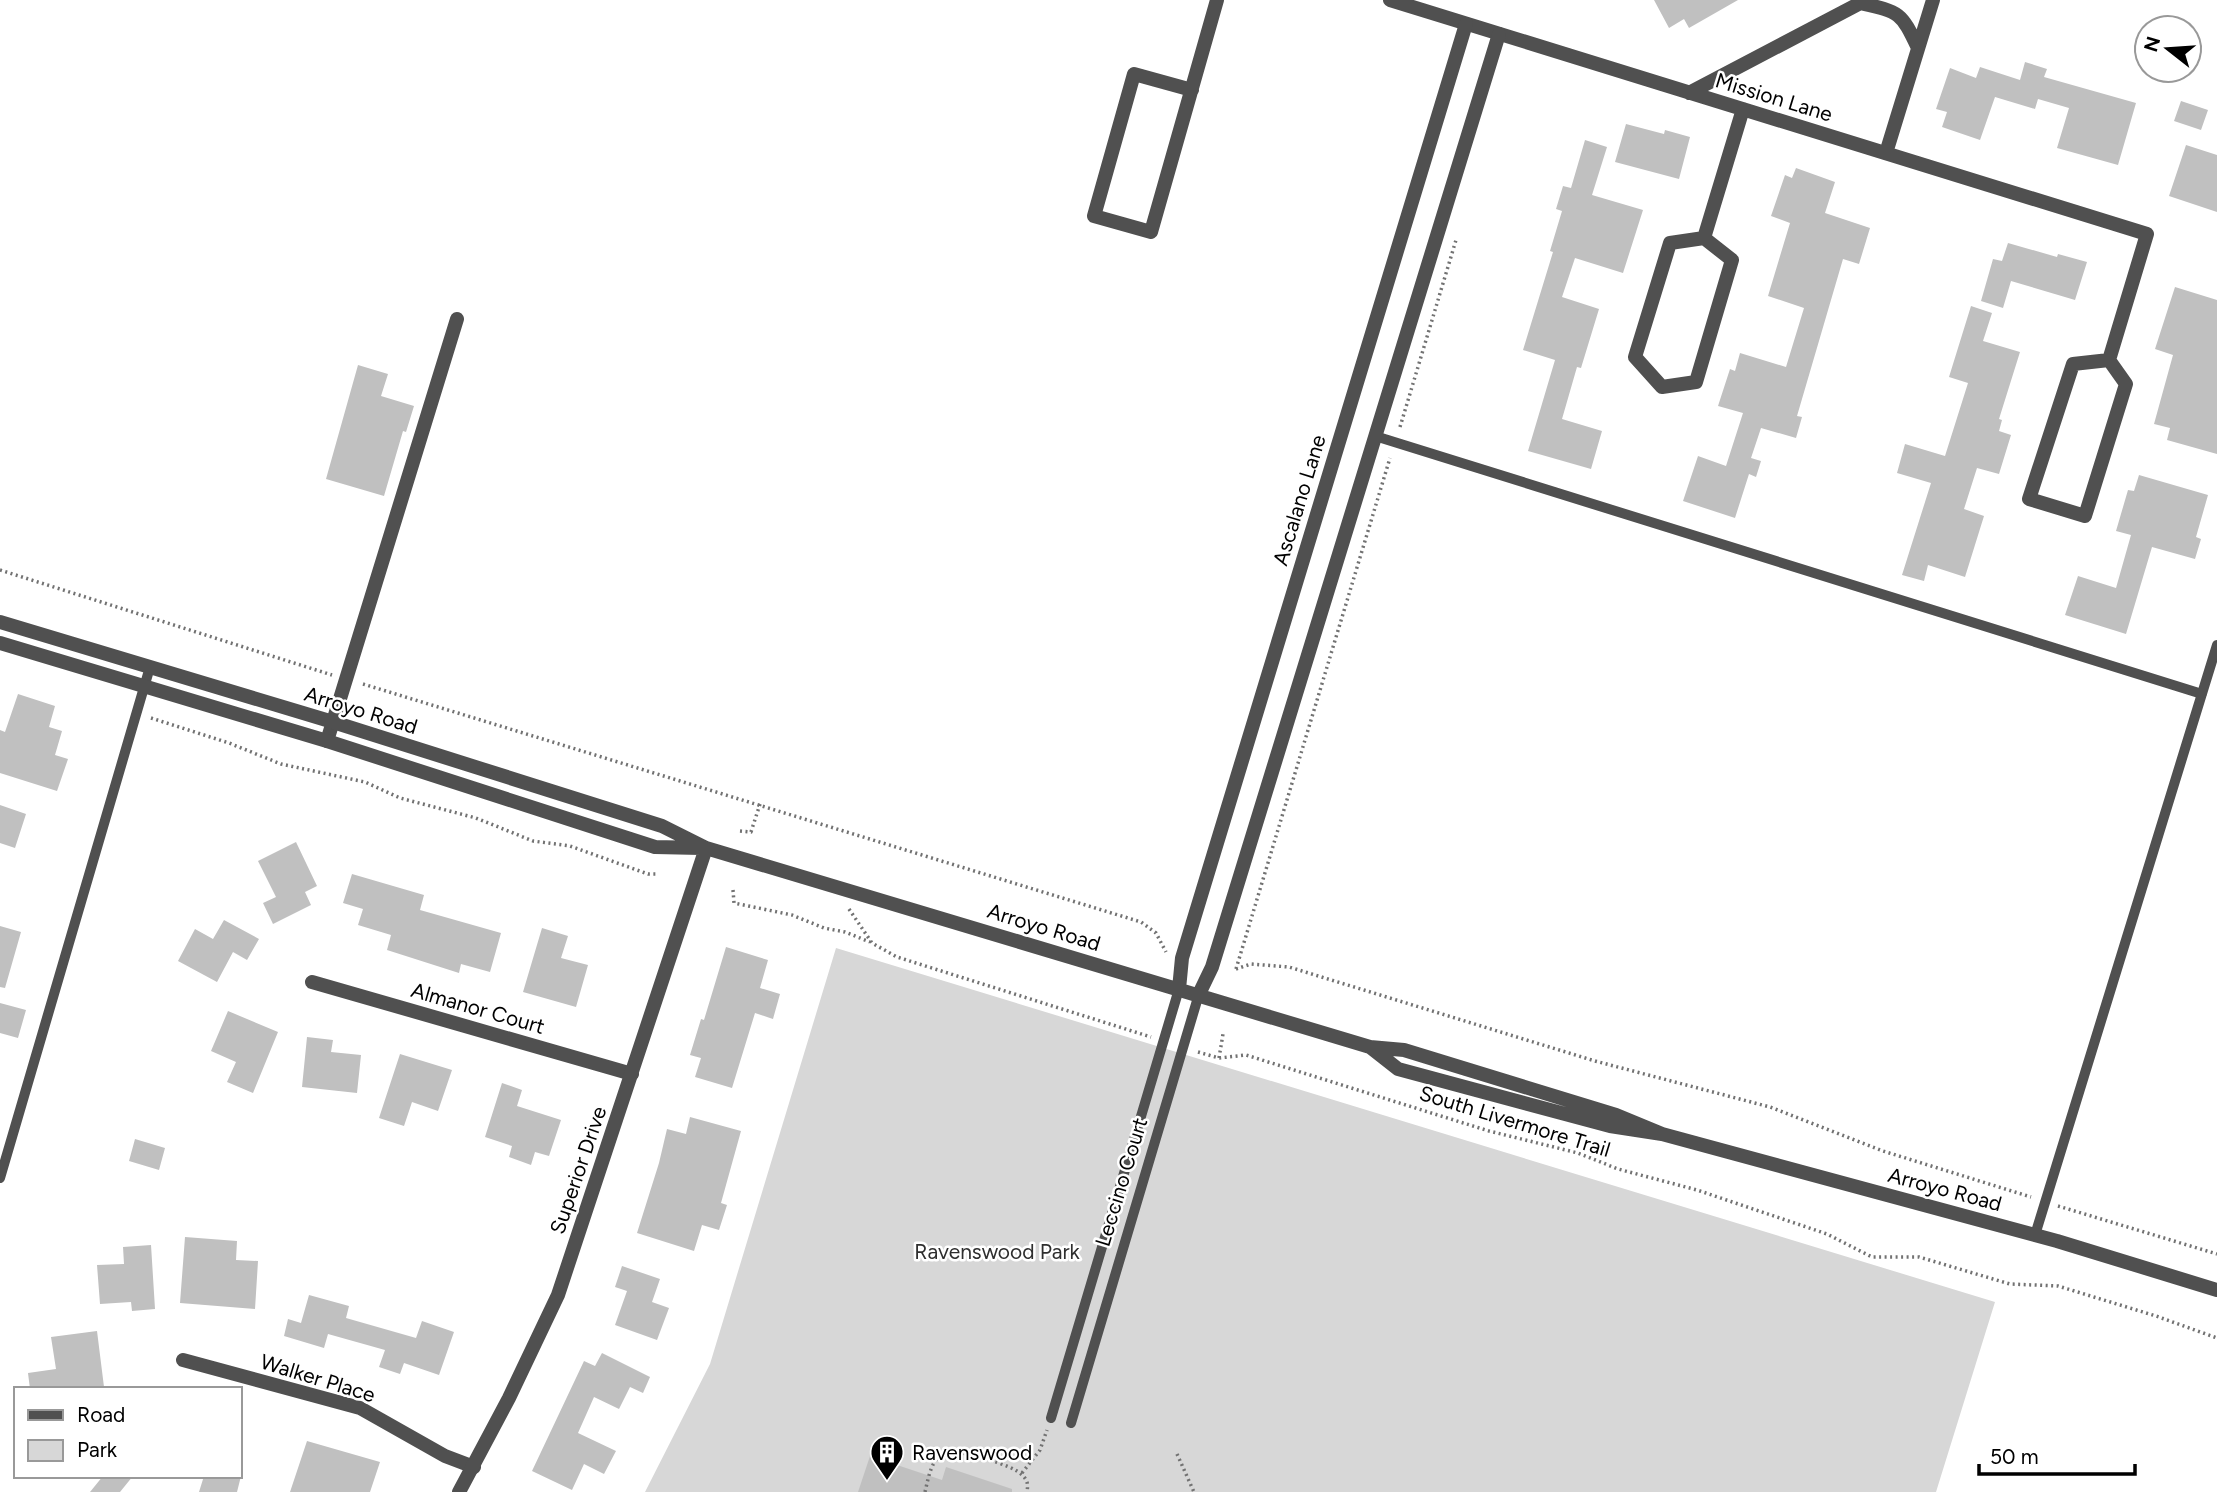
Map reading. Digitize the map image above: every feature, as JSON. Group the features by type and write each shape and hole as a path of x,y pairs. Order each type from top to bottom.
{"street":[{"path":"1192,90 1134,74 1094,216 1151,232 1192,90 1217,0"},
{"name":"Mission Lane","path":"1390,0 2147,234 2109,360"},
{"path":"1886,153 1933,0"},
{"path":"1689,93 1863,1 1899,14 1918,48"},
{"name":"Ascalano Lane","path":"1179,989 1182,958 1466,24"},
{"path":"1199,994 1212,967 1499,34"},
{"path":"1704,238 1743,109"},
{"path":"1704,238 1732,260 1696,382 1662,387 1635,357 1670,243 1704,238"},
{"path":"327,741 457,319"},
{"path":"2109,360 2126,384 2085,516 2029,499 2073,365 2109,360"},
{"name":"Arroyo Road","path":"0,622 333,722 662,826 706,848 1370,1047 1404,1050 1616,1115 1662,1134 2035,1235 2217,1290"},
{"name":"Arroyo Road","path":"0,643 327,741 655,847 706,848"},
{"name":"Superior Drive","path":"459,1492 474,1467 558,1295 706,848"},
{"name":"Almanor Court","path":"312,982 632,1074"},
{"name":"Walker Place","path":"183,1360 360,1408 445,1456 474,1467"}],"lane":[{"path":"1375,436 2202,694"},
{"path":"2035,1235 2217,645"},
{"path":"0,1178 149,667"},
{"name":"Leccino Court","path":"1051,1418 1179,989"},
{"name":"Leccino Court","path":"1070,1423 1199,994"}],"path":[{"path":"1458,232 1236,969 1251,964 1289,967 1595,1061 1770,1107 1883,1151 2217,1254"},
{"path":"0,570 346,679 1141,922 1156,933 1166,952"},
{"path":"136,713 229,743 281,764 365,782 400,798 476,818 533,841 570,846 648,874 657,874"},
{"path":"740,831 751,832 760,804"},
{"path":"833,886 872,943"},
{"path":"733,890 734,903 792,915 824,928 845,932 897,957 1164,1041"},
{"path":"1219,1058 1223,1034"},
{"name":"South Livermore Trail","path":"1183,1047 1219,1058 1246,1055 1489,1131 1578,1153 1618,1169 1697,1190 1827,1234 1872,1257 1919,1257 2010,1284 2058,1286 2217,1338"},
{"path":"1022,1474 1040,1450 1051,1418"},
{"path":"925,1492 937,1456 946,1450 1022,1474 1028,1483 1027,1492"},
{"path":"1177,1454 1194,1492"}],"green space":[{"name":"Ravenswood Park","path":"836,948 1995,1302 1936,1492 645,1492 710,1364"}],"building":[{"path":"1654,0 1738,0 1689,28 1684,19 1669,28"},
{"path":"2025,62 2047,69 2044,77 2136,103 2118,165 2057,148 2069,108 2038,99 2035,109 1995,97 1980,140 1942,127 1947,112 1936,109 1950,68 1976,78 1980,67 2020,80"},
{"path":"2181,101 2208,110 2201,130 2174,121"},
{"path":"1626,124 1664,134 1665,130 1690,137 1679,179 1615,162"},
{"path":"1585,140 1607,147 1592,195 1643,210 1623,273 1575,258 1562,297 1599,309 1581,368 1577,367 1562,419 1602,431 1591,469 1528,451 1555,360 1523,350 1553,252 1550,251 1562,211 1556,209 1563,186 1571,188"},
{"path":"2186,145 2217,155 2217,212 2169,196"},
{"path":"1796,168 1835,182 1825,213 1870,228 1859,264 1843,259 1797,416 1802,417 1796,438 1761,428 1751,458 1761,461 1756,477 1749,474 1735,518 1683,501 1698,456 1726,466 1743,413 1718,406 1730,369 1735,371 1740,353 1786,367 1804,308 1768,296 1790,223 1771,216 1785,175 1792,178"},
{"path":"2008,243 2057,257 2058,254 2087,262 2075,300 2011,281 2003,308 1981,301 1993,259 2002,261"},
{"path":"2175,287 2217,300 2217,454 2167,440 2170,428 2154,424 2173,355 2155,349"},
{"path":"1971,306 1992,313 1983,341 2020,352 1999,419 2002,420 1999,431 2011,435 1999,474 1977,468 1964,509 1984,516 1965,577 1928,565 1924,581 1902,575 1931,483 1897,473 1905,444 1945,456 1968,383 1949,377"},
{"path":"358,365 388,374 381,396 414,406 406,432 403,431 384,496 326,479"},
{"path":"2139,475 2208,495 2196,537 2201,539 2195,559 2152,547 2126,634 2065,615 2078,576 2116,588 2131,535 2116,531 2128,490 2134,491"},
{"path":"18,694 55,706 49,727 62,731 55,755 68,759 57,791 0,773 0,730 5,732"},
{"path":"0,805 26,814 15,848 0,843"},
{"path":"296,842 317,886 305,892 311,905 273,924 263,903 276,897 258,861"},
{"path":"352,874 424,895 420,910 501,933 490,972 461,964 459,973 387,950 391,935 358,925 363,909 343,903"},
{"path":"224,920 259,939 247,960 233,952 217,982 178,961 195,929 213,939"},
{"path":"0,926 21,932 5,988 0,987"},
{"path":"542,928 568,936 561,958 588,965 576,1007 523,992"},
{"path":"726,947 768,960 760,988 780,994 773,1019 755,1013 732,1088 695,1077 701,1058 690,1055 701,1019 704,1020"},
{"path":"0,1003 26,1010 18,1038 0,1033"},
{"path":"228,1011 278,1032 253,1093 227,1082 236,1062 211,1051"},
{"path":"307,1037 333,1040 331,1052 361,1055 357,1093 302,1087"},
{"path":"400,1054 452,1070 438,1111 412,1102 404,1126 379,1118"},
{"path":"502,1083 522,1090 517,1106 561,1120 549,1156 535,1152 531,1165 509,1157 512,1146 485,1137"},
{"path":"690,1117 741,1131 721,1203 727,1205 719,1230 702,1225 694,1251 637,1233 667,1129 686,1134"},
{"path":"135,1139 165,1148 159,1170 129,1161"},
{"path":"185,1237 237,1241 236,1260 258,1261 255,1309 180,1303"},
{"path":"151,1245 155,1309 132,1311 131,1302 100,1304 97,1265 124,1264 123,1247"},
{"path":"622,1266 660,1279 652,1302 669,1308 657,1340 615,1325 627,1291 615,1287"},
{"path":"309,1295 349,1306 346,1318 416,1338 422,1321 454,1332 439,1375 404,1363 400,1374 379,1367 385,1350 328,1334 324,1348 284,1336 288,1319 301,1323"},
{"path":"97,1331 104,1387 30,1387 28,1373 56,1369 51,1337"},
{"path":"602,1353 650,1377 643,1393 630,1387 619,1409 594,1397 578,1433 616,1451 604,1474 584,1464 572,1490 532,1471 584,1361 595,1366"},
{"path":"307,1441 380,1462 370,1492 290,1492"},
{"path":"870,1456 942,1480 946,1467 1012,1489 1012,1492 858,1492"},
{"path":"101,1478 131,1478 120,1492 90,1492"},
{"path":"203,1478 240,1478 237,1492 199,1492"}],"place":[{"name":"Ravenswood","path":"887,1482"}]}
